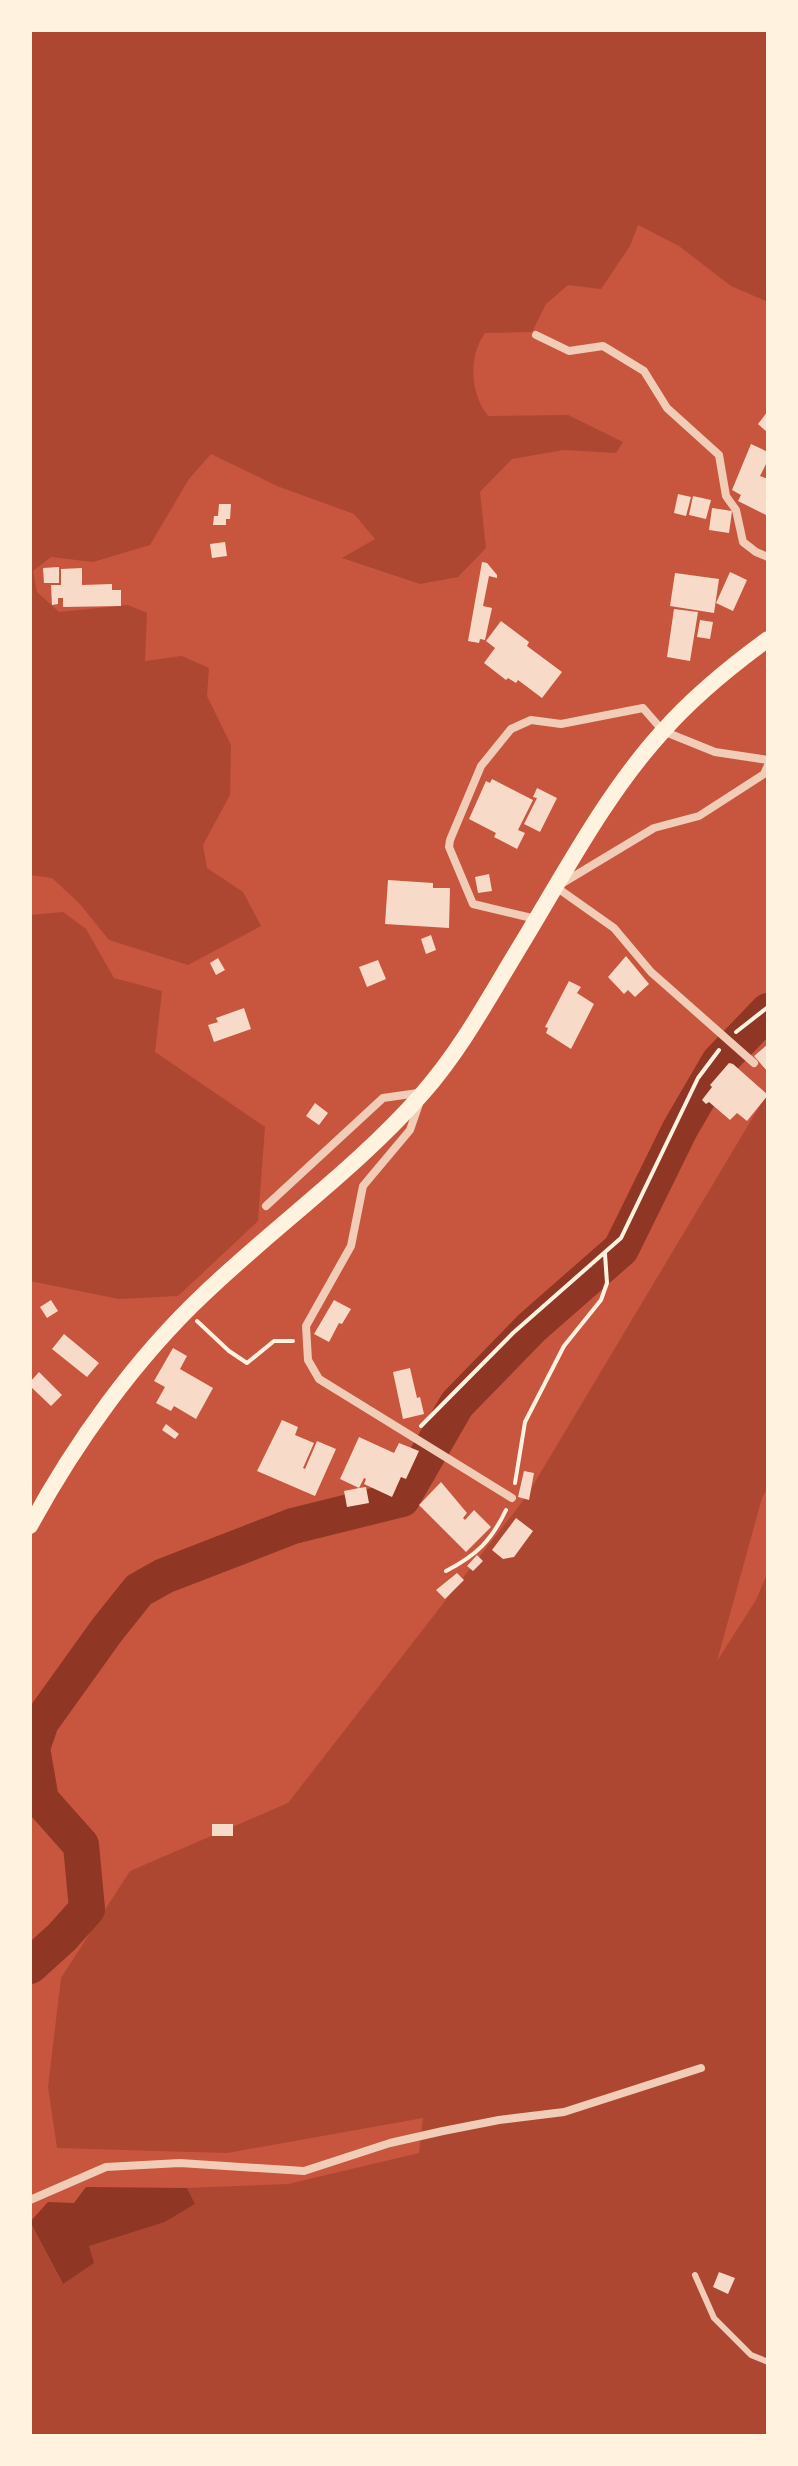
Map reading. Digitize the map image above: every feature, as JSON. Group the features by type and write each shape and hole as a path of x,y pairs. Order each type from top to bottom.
{"main road":[{"path":"30,1526 55,1480 147,1352 369,1147 423,1093 462,1042 615,793 663,731 723,675 768,639"}],"street":[{"path":"536,335 569,351 603,346 644,371 667,408 719,455 726,496 736,510 743,542 768,557"},
{"path":"536,920 473,904 449,847 481,766 511,729 531,720 561,724 643,708 663,731 715,752 768,762 764,774 699,816 654,828 556,887 614,928 651,972 754,1063"},
{"path":"266,1206 383,1098 423,1093 410,1130 363,1186 351,1246 306,1326 308,1360 319,1379 512,1498"},
{"path":"30,2200 106,2167 180,2163 304,2171 390,2143 499,2120 564,2112 701,2068"}],"lane":[{"path":"695,2275 714,2318 751,2355 768,2362"}],"path":[{"path":"411,1436 513,1333 621,1238 698,1078 729,1038 768,1007"},
{"path":"446,1571 470,1559 495,1533 512,1498 525,1422 564,1346 601,1300 607,1283 605,1254"},
{"path":"187,1312 229,1351 247,1363 274,1341 289,1339 307,1348"}],"shaded area":[{"path":"30,30 768,30 768,302 731,286 679,246 638,225 630,246 601,289 568,285 546,304 532,332 485,333 476,353 473,375 478,397 488,416 568,415 623,442 616,453 564,450 512,459 480,492 486,548 458,577 420,584 342,558 375,539 354,514 277,486 211,454 189,479 150,545 93,562 51,557 33,571 37,592 59,612 128,605 147,613 145,661 182,656 209,668 207,696 231,745 230,795 203,845 207,868 243,892 261,926 188,965 109,940 79,903 52,878 30,875"},
{"path":"63,912 86,929 114,978 162,991 155,1052 265,1127 258,1221 178,1296 119,1299 30,1281 30,915"},
{"path":"768,1092 768,1487 762,1498 717,1661 756,1600 768,1572 768,2436 30,2436 30,2223 62,2283 88,2246 165,2222 195,2204 187,2188 288,2184 419,2153 423,2118 227,2153 57,2148 48,2087 61,1978 130,1871 288,1803 526,1497"},
{"path":"86,2187 187,2188 195,2204 165,2222 89,2246 94,2263 63,2284 30,2222 48,2202 74,2203"}],"building":[{"path":"768,411 768,433 758,424"},
{"path":"751,444 768,452 768,460 760,476 768,479 768,516 738,501 741,495 732,490"},
{"path":"678,494 691,497 686,516 674,513"},
{"path":"693,496 711,500 706,519 689,515"},
{"path":"219,504 231,504 230,519 226,519 226,525 213,525"},
{"path":"712,508 732,511 729,533 709,530"},
{"path":"225,542 227,556 212,558 210,544"},
{"path":"482,562 487,563 497,578 489,576 483,606 492,608 485,640 480,639 479,643 468,641"},
{"path":"59,567 59,583 44,583 43,568"},
{"path":"82,568 82,585 112,584 112,590 121,590 121,606 63,607 63,598 58,598 58,604 52,605 51,585 61,585 61,569"},
{"path":"730,572 747,580 733,611 716,603"},
{"path":"675,573 719,579 714,613 670,606"},
{"path":"674,609 698,612 690,661 667,657"},
{"path":"700,620 713,622 710,639 697,637"},
{"path":"501,621 529,642 527,646 562,672 542,698 518,680 516,683 508,678 506,680 484,663 495,648 486,641"},
{"path":"492,779 533,800 518,830 525,833 517,849 494,837 496,833 469,819 486,781 490,783"},
{"path":"537,788 557,798 540,832 524,824 537,798 533,797"},
{"path":"489,874 492,891 478,893 475,877"},
{"path":"388,880 433,883 433,888 450,888 449,928 385,924"},
{"path":"431,935 436,950 426,954 421,939"},
{"path":"626,956 649,984 635,997 628,990 624,994 608,977"},
{"path":"218,958 225,970 216,975 210,963"},
{"path":"378,960 386,979 367,987 359,967"},
{"path":"569,981 581,987 577,993 594,1004 571,1049 546,1033 548,1028 545,1027"},
{"path":"244,1008 251,1029 214,1042 208,1025 218,1022 216,1018"},
{"path":"768,1044 768,1072 754,1056"},
{"path":"729,1063 768,1095 747,1121 737,1113 730,1120 709,1102 706,1104 702,1100"},
{"path":"315,1103 328,1113 319,1125 306,1116"},
{"path":"51,1300 58,1311 47,1318 40,1307"},
{"path":"334,1300 351,1309 329,1342 314,1334"},
{"path":"64,1334 99,1363 87,1377 52,1349"},
{"path":"173,1348 187,1356 180,1369 213,1388 196,1419 174,1406 171,1411 156,1403 165,1387 154,1381"},
{"path":"410,1368 424,1414 403,1419 393,1372"},
{"path":"39,1372 62,1395 51,1406 30,1386"},
{"path":"282,1420 298,1427 295,1435 314,1443 303,1468 317,1441 336,1449 315,1496 257,1471"},
{"path":"166,1424 179,1434 175,1439 162,1430"},
{"path":"359,1437 394,1453 399,1443 419,1451 406,1479 401,1477 392,1497 364,1484 364,1478 359,1488 340,1479"},
{"path":"524,1471 534,1473 529,1500 518,1497"},
{"path":"441,1482 467,1513 463,1518 465,1520 474,1510 491,1527 466,1552 419,1505"},
{"path":"366,1487 369,1503 347,1507 344,1491"},
{"path":"516,1518 533,1531 514,1557 503,1559 492,1550"},
{"path":"477,1555 483,1561 473,1571 467,1566"},
{"path":"457,1573 464,1580 445,1599 436,1590"},
{"path":"212,1824 233,1824 233,1836 212,1836"},
{"path":"719,2272 735,2278 728,2294 713,2287"}],"waterway":[{"path":"30,1966 87,1909 81,1845 41,1800 32,1748 41,1722 107,1630 139,1590 164,1576 293,1526 402,1499 457,1404 532,1327 621,1249 680,1129 719,1062 768,1011"}]}
